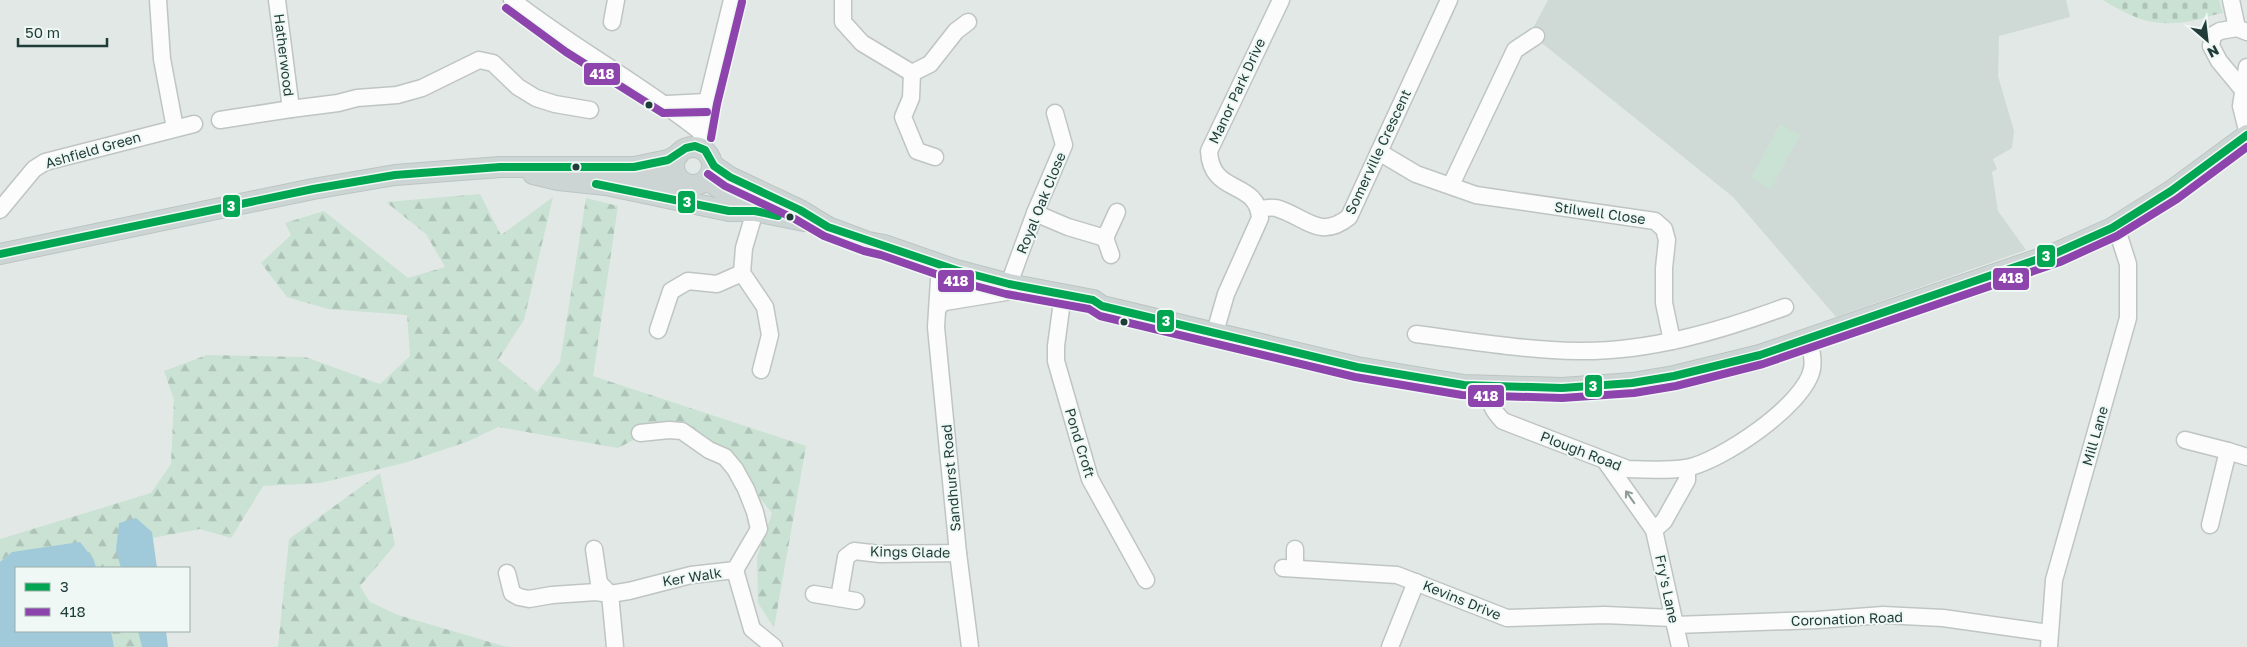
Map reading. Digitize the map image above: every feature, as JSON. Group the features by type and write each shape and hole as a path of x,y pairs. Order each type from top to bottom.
{"main road":[{"path":"710,173 730,177 800,210 828,226 868,242 884,244 947,273 1062,299 1092,308 1102,306 1396,374 1489,386 1562,388 1632,383 1731,364 2056,253 2112,228 2171,191 2247,135"},
{"path":"0,254 313,188 395,175 500,166 634,166 668,160 701,140 709,154 710,173 755,211"},
{"path":"678,155 674,165 676,175 687,184 695,186 710,173"},
{"path":"500,166 558,180 606,185 729,211 755,211 828,226"},
{"path":"558,180 586,176 680,180"}],"street":[{"path":"158,0 162,59 176,128"},
{"name":"Hatherwood","path":"277,0 291,109"},
{"path":"512,0 571,44 667,104 701,140"},
{"path":"612,22 616,0"},
{"path":"701,140 706,102 732,0"},
{"path":"843,0 843,22 862,43 912,73"},
{"name":"Manor Park Drive","path":"1260,209 1249,195 1216,176 1210,164 1209,152 1280,0"},
{"name":"Somerville Crescent","path":"1260,209 1274,208 1322,229 1338,226 1349,217 1449,0"},
{"path":"2231,0 2242,30 2220,31 2214,35 2211,46 2219,61 2243,90"},
{"path":"912,73 930,64 956,31 968,22"},
{"path":"1451,185 1515,50 1536,36"},
{"name":"Hatherwood","path":"220,120 338,103 357,98 397,95 422,88 479,60 493,63 518,87 536,98 554,104 590,110"},
{"path":"2247,67 2241,106 2247,130"},
{"path":"912,73 912,98 904,117 917,151 935,157"},
{"path":"667,104 706,102"},
{"name":"Royal Oak Close","path":"1007,288 1035,213 1064,145 1055,113"},
{"name":"Ashfield Green","path":"0,210 34,169 45,162 194,124"},
{"name":"Stilwell Close","path":"1379,152 1416,174 1476,195 1655,221 1664,229 1667,240 1664,268 1664,303 1672,341"},
{"path":"1215,332 1226,294 1260,218 1260,209"},
{"path":"755,211 744,248 742,273 765,307 770,335 761,370"},
{"path":"1111,255 1105,238 1117,212"},
{"path":"1035,213 1068,227 1105,238"},
{"name":"Mill Lane","path":"2049,640 2054,580 2128,318 2128,264 2120,239 2112,228"},
{"path":"658,330 671,291 688,281 717,284 742,273"},
{"name":"Sandhurst Road","path":"947,273 936,327 958,553 970,647"},
{"path":"941,305 1007,288"},
{"name":"Pond Croft","path":"1062,299 1056,361 1090,479 1146,580"},
{"path":"1416,334 1545,350 1620,349 1672,341 1743,322 1785,307"},
{"name":"Plough Road","path":"1489,386 1491,407 1503,421 1628,469 1687,468 1723,452 1760,431 1791,401 1812,370 1809,338"},
{"name":"Ker Walk","path":"508,573 512,593 529,599 552,595 596,592 610,594 690,575 734,570 759,529 755,512 735,469 725,457 709,450 682,432 669,430 640,433"},
{"path":"2185,440 2247,457"},
{"path":"2210,525 2228,451"},
{"name":"Fry's Lane","path":"1606,462 1654,530 1680,647"},
{"path":"1654,530 1664,521 1687,480 1687,468"},
{"path":"594,549 599,583 610,594 615,647"},
{"name":"Kevins Drive","path":"1296,549 1289,568 1397,575 1508,618 1605,615 1674,622"},
{"name":"Kings Glade","path":"838,598 846,557 854,551 880,554 958,553"},
{"path":"734,570 752,629 774,647"},
{"path":"1390,647 1416,582"},
{"path":"814,594 856,601"},
{"name":"Coronation Road","path":"1674,622 1817,620 1883,615 1943,618 2049,640"}],"shaded area":[{"path":"1548,0 2066,0 2070,17 1999,36 1998,76 2014,131 2012,148 1993,159 1997,169 1992,172 1998,211 2026,250 1836,317 1733,197 1538,40 1532,30"}],"green space":[{"path":"2103,0 2219,0 2223,13 2196,20 2158,23 2137,18"},
{"path":"1780,124 1800,135 1771,189 1751,178"},
{"path":"480,194 501,235 553,197 524,320 498,360 537,392 560,362 586,198 618,206 593,376 806,446 774,628 758,603 757,557 772,513 747,483 727,454 656,428 618,448 498,427 469,441 404,463 320,483 263,486 231,538 200,529 142,540 148,567 96,567 94,560 12,552 0,562 0,539 151,493 171,464 174,400 164,371 207,355 305,357 380,384 410,356 407,315 328,309 287,297 261,263 291,235 285,223 324,211 408,278 445,267 426,234 386,202"},
{"path":"380,473 395,545 360,586 370,602 398,615 507,647 278,647 289,539"},
{"path":"111,632 163,632 167,647 114,647"}],"water":[{"path":"136,518 152,532 157,567 121,567 116,550 119,523"},
{"path":"80,542 94,560 96,567 15,567 15,632 111,632 114,647 0,647 0,562 12,552"},
{"path":"138,632 166,632 168,647 142,647"}],"transit line":[{"name":"418","path":"711,138 717,104 742,2"},
{"name":"418","path":"506,8 566,52 663,113 707,112"},
{"name":"3","path":"0,254 313,189 395,175 500,167 634,167 668,160 686,148 695,146 705,150 714,166 730,177 800,210 828,227 956,270 1009,284 1093,300 1102,306 1357,367 1464,385 1562,388 1632,383 1674,376 1760,355 2056,253 2112,228 2171,191 2247,135"},
{"name":"418","path":"708,174 725,186 795,219 824,236 953,280 1006,294 1089,309 1100,316 1355,377 1462,395 1562,398 1634,393 1676,386 1763,364 2060,262 2117,236 2177,199 2247,147"},
{"name":"3","path":"596,184 729,211 755,211 778,216"}]}
